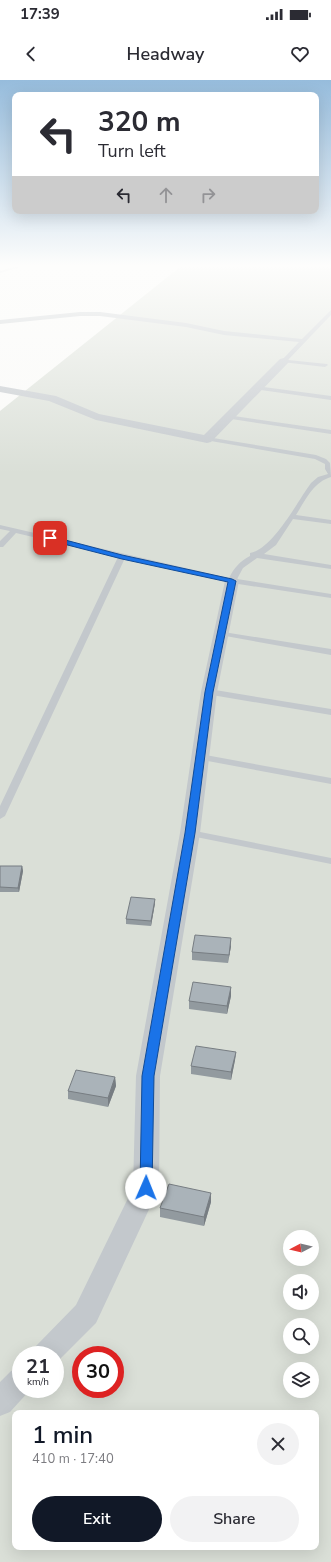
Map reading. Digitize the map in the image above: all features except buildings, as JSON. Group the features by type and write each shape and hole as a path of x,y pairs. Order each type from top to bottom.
{"street":[{"path":"0,389 52,398 96,417 207,438 284,361"},
{"path":"55,1346 86,1314 146,1188 148,1076 190,833 209,692 232,581"},
{"path":"0,1402 12,1389"}],"lane":[{"path":"255,336 302,341"},
{"path":"284,361 307,336"},
{"path":"284,361 328,366 331,358"},
{"path":"256,388 331,398"},
{"path":"227,417 331,432"},
{"path":"207,438 316,457 324,460 328,464 328,469 331,474 320,478 313,484 273,544 236,570 232,581"},
{"path":"291,517 331,522"},
{"path":"0,527 232,581 331,596"},
{"path":"0,545 14,530"},
{"path":"0,816 122,556"},
{"path":"254,556 331,567"},
{"path":"220,633 331,652"},
{"path":"209,692 331,712"},
{"path":"200,757 331,782"},
{"path":"190,833 331,861"}],"shaded area":[{"path":"94,336 331,336 331,1562 0,1562 0,411"}],"route":[{"path":"50,538 232,581 209,692 190,833 148,1076 146,1188"}]}
